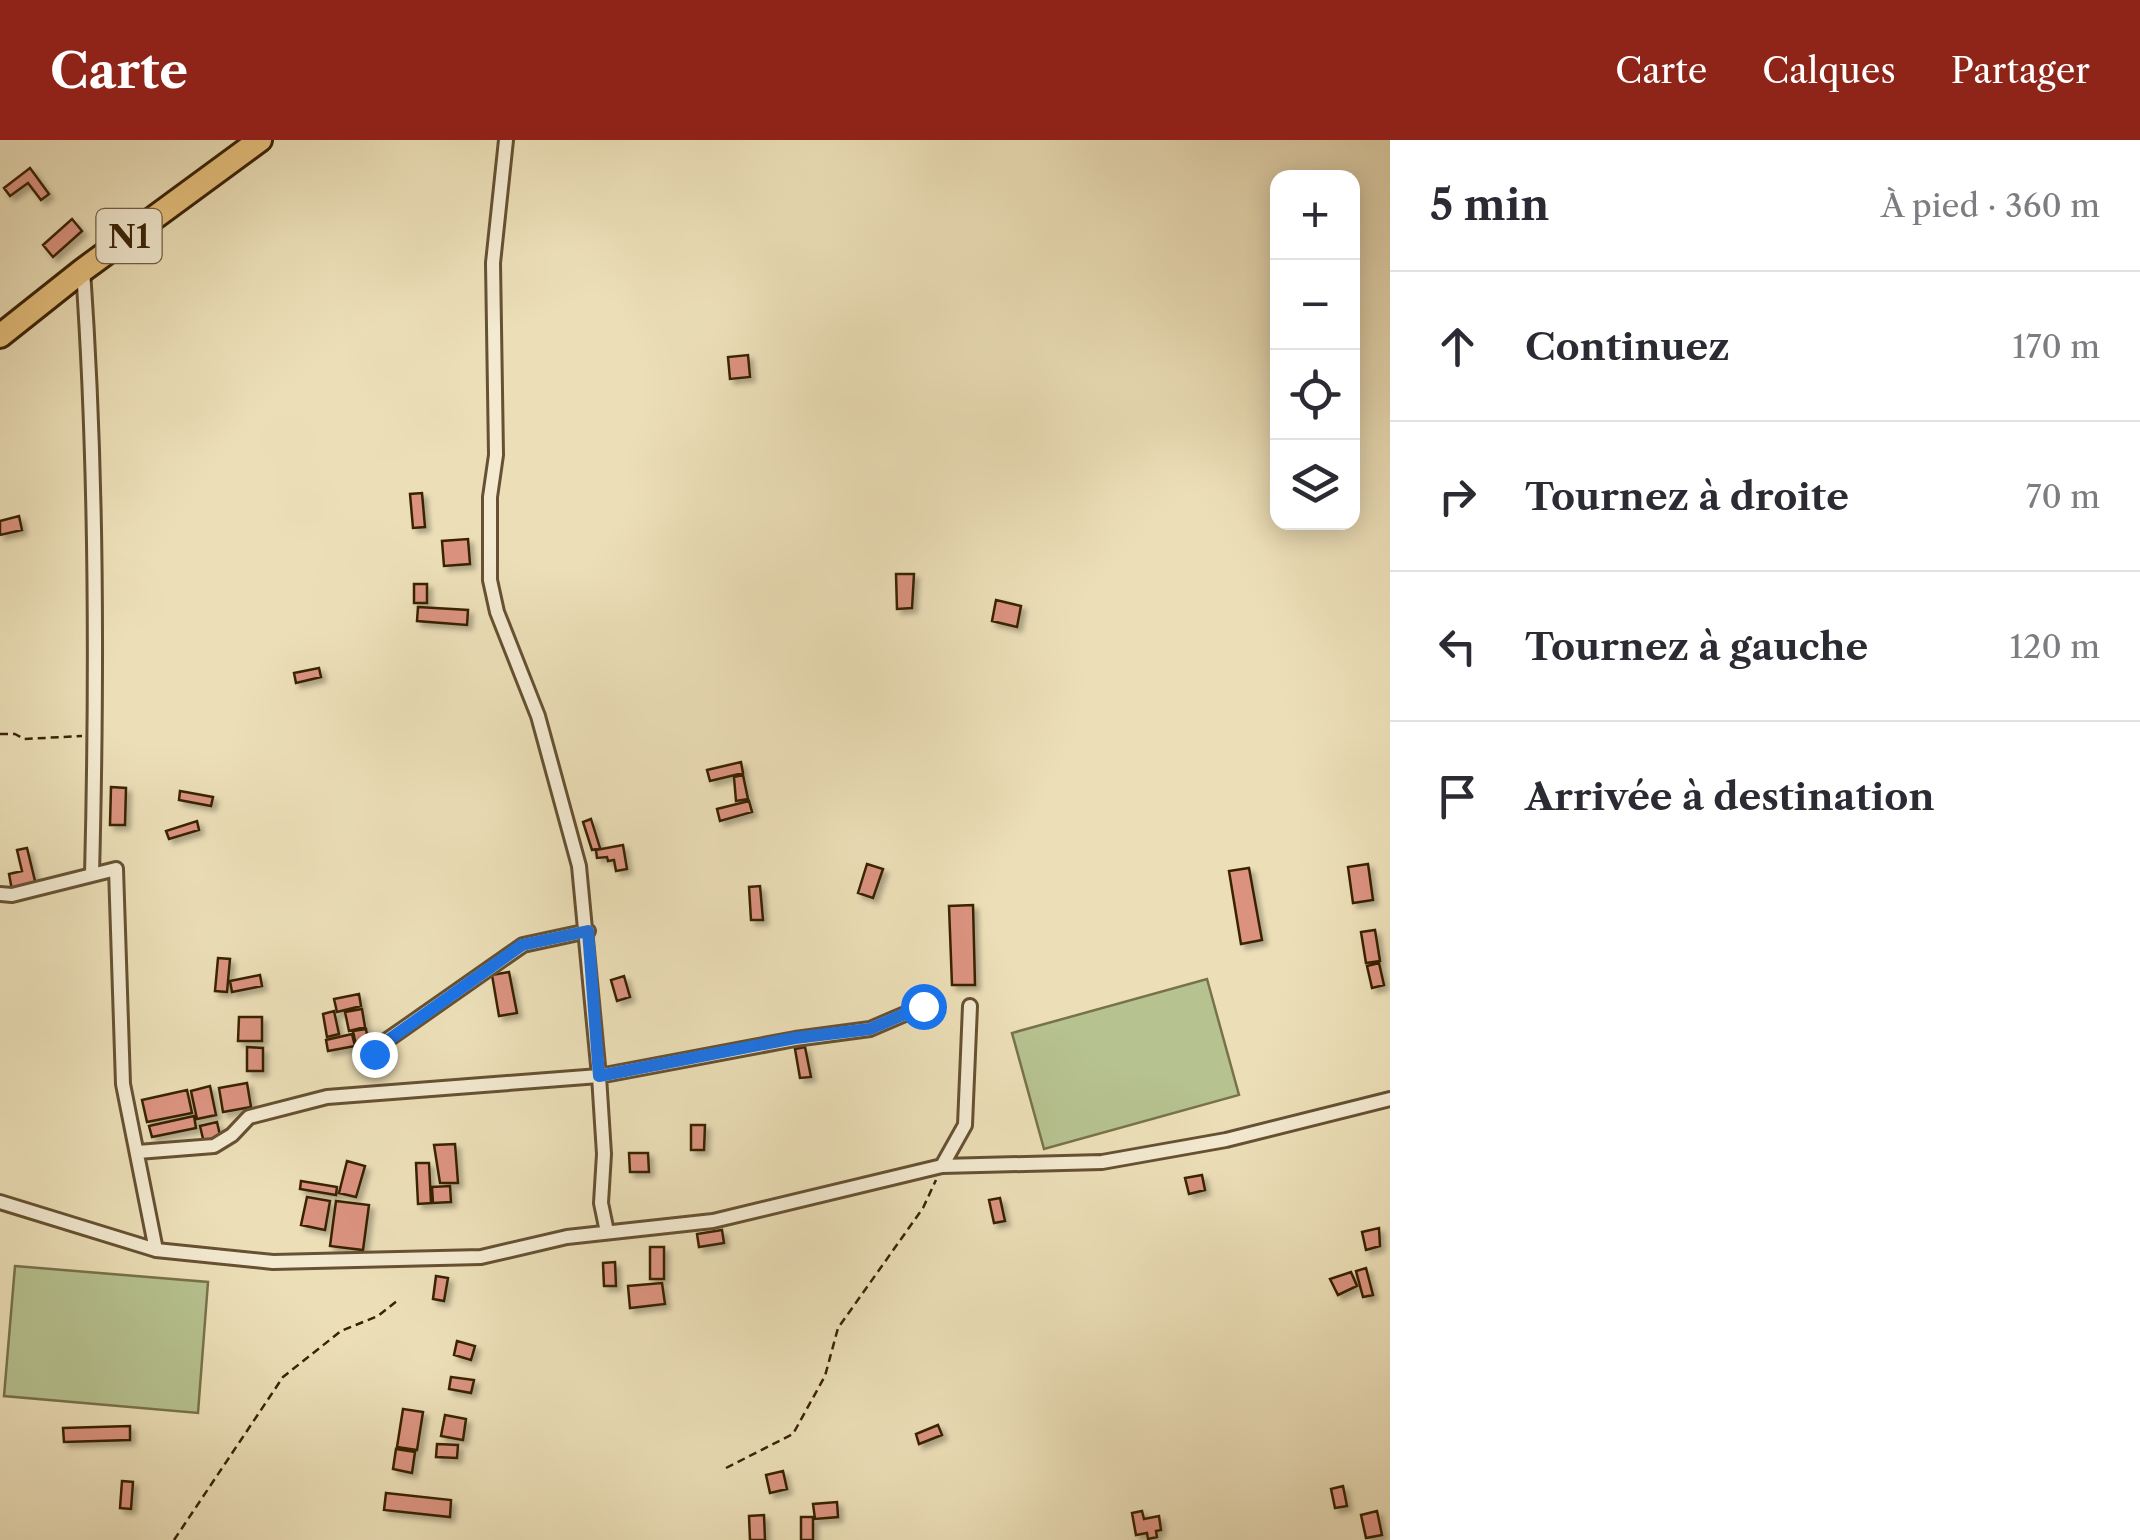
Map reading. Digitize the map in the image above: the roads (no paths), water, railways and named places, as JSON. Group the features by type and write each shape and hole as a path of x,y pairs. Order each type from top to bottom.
{"highway":[{"name":"N1","path":"0,336 260,140"}],"street":[{"path":"506,140 493,262 496,455 490,497 490,580 497,612 538,716 580,866 599,1076 604,1154 601,1203 606,1232"},
{"path":"83,270 94,498 96,735 92,875"},
{"path":"0,894 12,896 116,869 123,1084 156,1250"},
{"path":"374,1054 522,945 588,931"},
{"path":"138,1152 214,1146 232,1135 249,1117 327,1096 599,1076 795,1038 870,1029 933,1002"},
{"path":"942,1166 964,1125 970,1006"},
{"path":"0,1202 156,1250 274,1262 481,1257 606,1232 713,1220 942,1166 1102,1162 1226,1140 1390,1099"}]}
